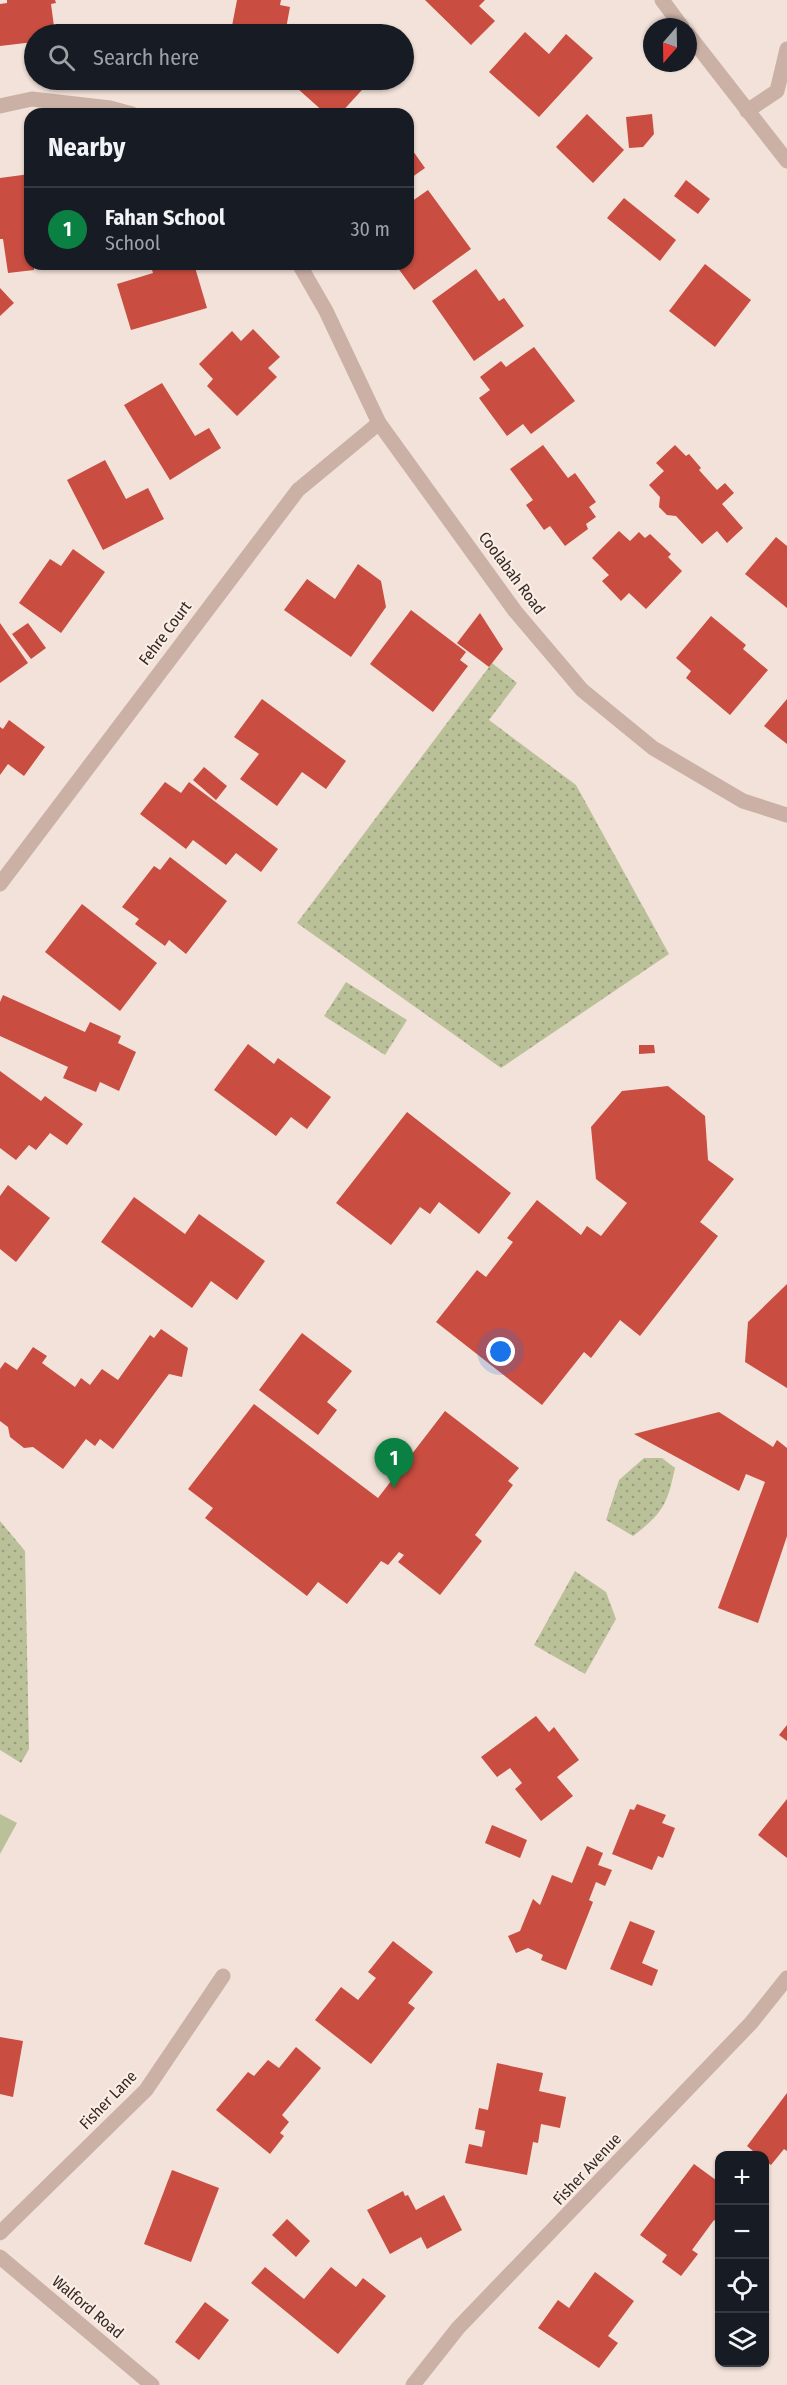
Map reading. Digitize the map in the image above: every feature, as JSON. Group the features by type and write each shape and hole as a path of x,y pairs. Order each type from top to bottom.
{"street":[{"path":"662,0 675,18"},
{"path":"697,46 787,160"},
{"path":"747,111 777,91 787,49"},
{"path":"0,106 32,99 110,108"},
{"name":"Coolabah Road","path":"302,270 326,311 379,423 515,611 582,690 653,748 743,801 787,815"},
{"name":"Fehre Court","path":"0,884 298,490 379,423"},
{"name":"Fisher Lane","path":"0,2234 146,2090 223,1976"},
{"name":"Fisher Avenue","path":"413,2385 458,2328 751,2023 787,1978"},
{"name":"Walford Road","path":"0,2257 152,2385"}],"green space":[{"path":"492,663 517,683 489,720 576,785 669,954 501,1068 297,923"},
{"path":"346,982 407,1020 385,1055 324,1016"},
{"path":"644,1458 662,1458 675,1468 662,1507 651,1521 633,1536 606,1520 619,1480"},
{"path":"0,1521 25,1551 29,1749 21,1763 0,1750"},
{"path":"575,1571 606,1592 616,1619 585,1674 534,1645"},
{"path":"0,1814 17,1823 0,1854"}],"building":[{"path":"7,0 55,0 56,3 51,4 54,24 24,24 24,43 0,46 0,4 7,3"},
{"path":"237,0 281,0 280,5 290,7 287,24 232,24"},
{"path":"425,0 485,0 479,6 495,21 471,45"},
{"path":"525,32 549,54 566,34 593,58 539,117 489,72"},
{"path":"299,90 362,90 345,108 319,108"},
{"path":"587,114 624,150 593,183 556,147"},
{"path":"652,114 654,134 643,147 629,148 626,117"},
{"path":"414,152 425,168 414,176"},
{"path":"24,175 24,270 34,270 8,273 3,239 0,239 0,178"},
{"path":"686,180 710,199 698,214 674,196"},
{"path":"428,190 471,249 414,290 399,270 414,270 414,200"},
{"path":"624,198 676,240 660,261 607,218"},
{"path":"705,264 751,300 715,347 669,311"},
{"path":"476,269 499,301 504,298 524,326 474,361 432,301"},
{"path":"152,270 196,270 207,308 131,330 117,284 153,273"},
{"path":"0,288 14,303 0,316"},
{"path":"253,329 280,357 268,368 277,377 237,416 207,386 213,379 199,364 232,331 241,341"},
{"path":"534,347 575,401 531,434 523,424 507,436 479,398 490,390 480,377 501,361 506,367"},
{"path":"162,383 195,436 209,428 221,448 170,480 124,405"},
{"path":"543,445 568,478 575,473 596,502 589,507 596,517 586,524 588,529 565,546 550,526 544,530 526,505 533,500 510,469"},
{"path":"675,445 686,456 689,454 701,468 699,470 717,490 725,483 734,493 722,504 743,528 727,543 717,531 702,544 676,516 667,515 659,507 660,497 649,485 664,471 656,463"},
{"path":"105,460 126,499 148,488 164,519 103,550 67,480"},
{"path":"619,531 630,541 639,532 645,538 650,534 671,554 668,557 682,571 646,609 629,593 621,601 602,581 609,575 592,558"},
{"path":"776,537 787,546 787,608 745,574"},
{"path":"73,549 105,572 61,633 19,603 50,559 61,566"},
{"path":"358,564 381,581 386,607 351,657 284,610 307,579 335,599"},
{"path":"411,610 466,652 460,660 468,666 433,712 370,664"},
{"path":"480,613 503,649 489,667 457,643"},
{"path":"711,616 746,645 743,649 768,670 730,715 686,678 691,671 676,658"},
{"path":"0,623 28,663 0,683"},
{"path":"28,623 46,648 31,659 12,634"},
{"path":"262,699 346,761 326,789 302,772 277,806 240,779 259,754 234,737"},
{"path":"787,699 787,744 764,726"},
{"path":"9,720 45,747 24,776 8,764 0,775 0,727 3,729"},
{"path":"204,767 227,786 216,800 193,780"},
{"path":"165,782 181,793 189,782 278,849 261,872 236,853 226,865 193,840 186,849 140,814"},
{"path":"170,857 227,901 186,954 169,940 165,946 135,924 139,919 122,907 154,866 160,870"},
{"path":"82,904 157,963 120,1011 45,952"},
{"path":"3,995 85,1032 90,1022 121,1036 118,1043 136,1052 119,1091 100,1082 96,1092 63,1078 68,1067 0,1036 0,1002"},
{"path":"248,1044 274,1064 278,1058 331,1097 307,1129 291,1117 276,1136 214,1090"},
{"path":"639,1045 654,1045 655,1053 639,1054"},
{"path":"0,1071 41,1101 45,1096 83,1124 67,1145 50,1133 36,1150 29,1145 16,1160 0,1148"},
{"path":"668,1086 705,1116 708,1160 734,1179 700,1222 718,1236 640,1336 620,1320 591,1358 584,1352 542,1405 436,1322 477,1270 486,1277 513,1242 507,1238 537,1200 581,1235 587,1226 601,1236 627,1203 596,1179 591,1127 622,1091"},
{"path":"407,1112 511,1193 479,1234 439,1202 430,1214 420,1207 391,1245 336,1203"},
{"path":"8,1185 50,1218 16,1262 0,1249 0,1196"},
{"path":"134,1197 185,1234 199,1214 265,1261 237,1300 211,1281 192,1308 101,1242"},
{"path":"787,1284 787,1388 745,1362 748,1322"},
{"path":"161,1329 188,1348 182,1377 169,1374 113,1449 100,1439 95,1446 86,1439 63,1469 33,1447 24,1448 10,1437 8,1427 0,1421 0,1369 5,1362 17,1370 33,1347 47,1356 42,1363 75,1387 81,1378 90,1385 102,1369 118,1380 150,1335 154,1338"},
{"path":"302,1333 352,1371 327,1402 337,1410 318,1435 259,1390"},
{"path":"254,1404 378,1498 445,1411 519,1468 508,1481 513,1485 475,1535 482,1541 440,1595 398,1562 404,1555 399,1552 388,1565 381,1561 347,1604 318,1582 307,1596 205,1518 213,1508 188,1489"},
{"path":"719,1412 773,1447 777,1440 787,1448 787,1536 758,1623 718,1608 765,1482 746,1474 739,1491 634,1434"},
{"path":"536,1716 549,1732 554,1727 579,1760 557,1777 573,1796 541,1821 515,1789 522,1783 510,1768 497,1777 481,1757"},
{"path":"787,1725 787,1741 779,1735"},
{"path":"787,1799 787,1858 758,1835"},
{"path":"637,1804 666,1815 662,1823 675,1828 663,1858 658,1856 652,1870 612,1854 630,1809 634,1810"},
{"path":"492,1825 527,1840 520,1858 485,1843"},
{"path":"587,1846 603,1853 598,1865 612,1870 605,1886 596,1882 589,1900 593,1902 566,1970 541,1960 543,1955 528,1948 516,1953 508,1936 520,1931 533,1899 540,1905 552,1875 572,1883"},
{"path":"630,1921 655,1931 642,1963 658,1970 652,1986 610,1969"},
{"path":"393,1941 433,1972 408,2003 415,2008 371,2064 315,2020 341,1987 358,2000 376,1978 368,1972"},
{"path":"0,2037 23,2041 13,2097 0,2094"},
{"path":"296,2047 321,2068 282,2115 289,2122 280,2133 284,2136 270,2154 216,2110 248,2072 254,2076 268,2060 279,2068"},
{"path":"497,2063 543,2073 539,2091 566,2097 560,2128 541,2124 538,2143 533,2142 527,2175 465,2163 469,2144 482,2147 485,2131 475,2129 479,2108 488,2110"},
{"path":"787,2093 787,2151 784,2149 771,2165 769,2151 753,2151 747,2146"},
{"path":"694,2164 715,2179 715,2221 692,2250 698,2254 681,2276 662,2262 667,2255 640,2235"},
{"path":"172,2170 219,2188 191,2262 144,2244"},
{"path":"403,2191 405,2196 408,2195 416,2210 444,2195 462,2230 427,2249 421,2237 390,2254 367,2210"},
{"path":"287,2219 310,2241 296,2257 272,2235"},
{"path":"265,2267 304,2299 331,2267 356,2287 363,2278 386,2296 338,2354 251,2283"},
{"path":"595,2272 634,2301 608,2336 618,2343 599,2368 538,2328 558,2300 569,2308"},
{"path":"205,2302 229,2320 199,2360 175,2342"}],"place":[{"name":"Fahan School","path":"394,1488"}]}
